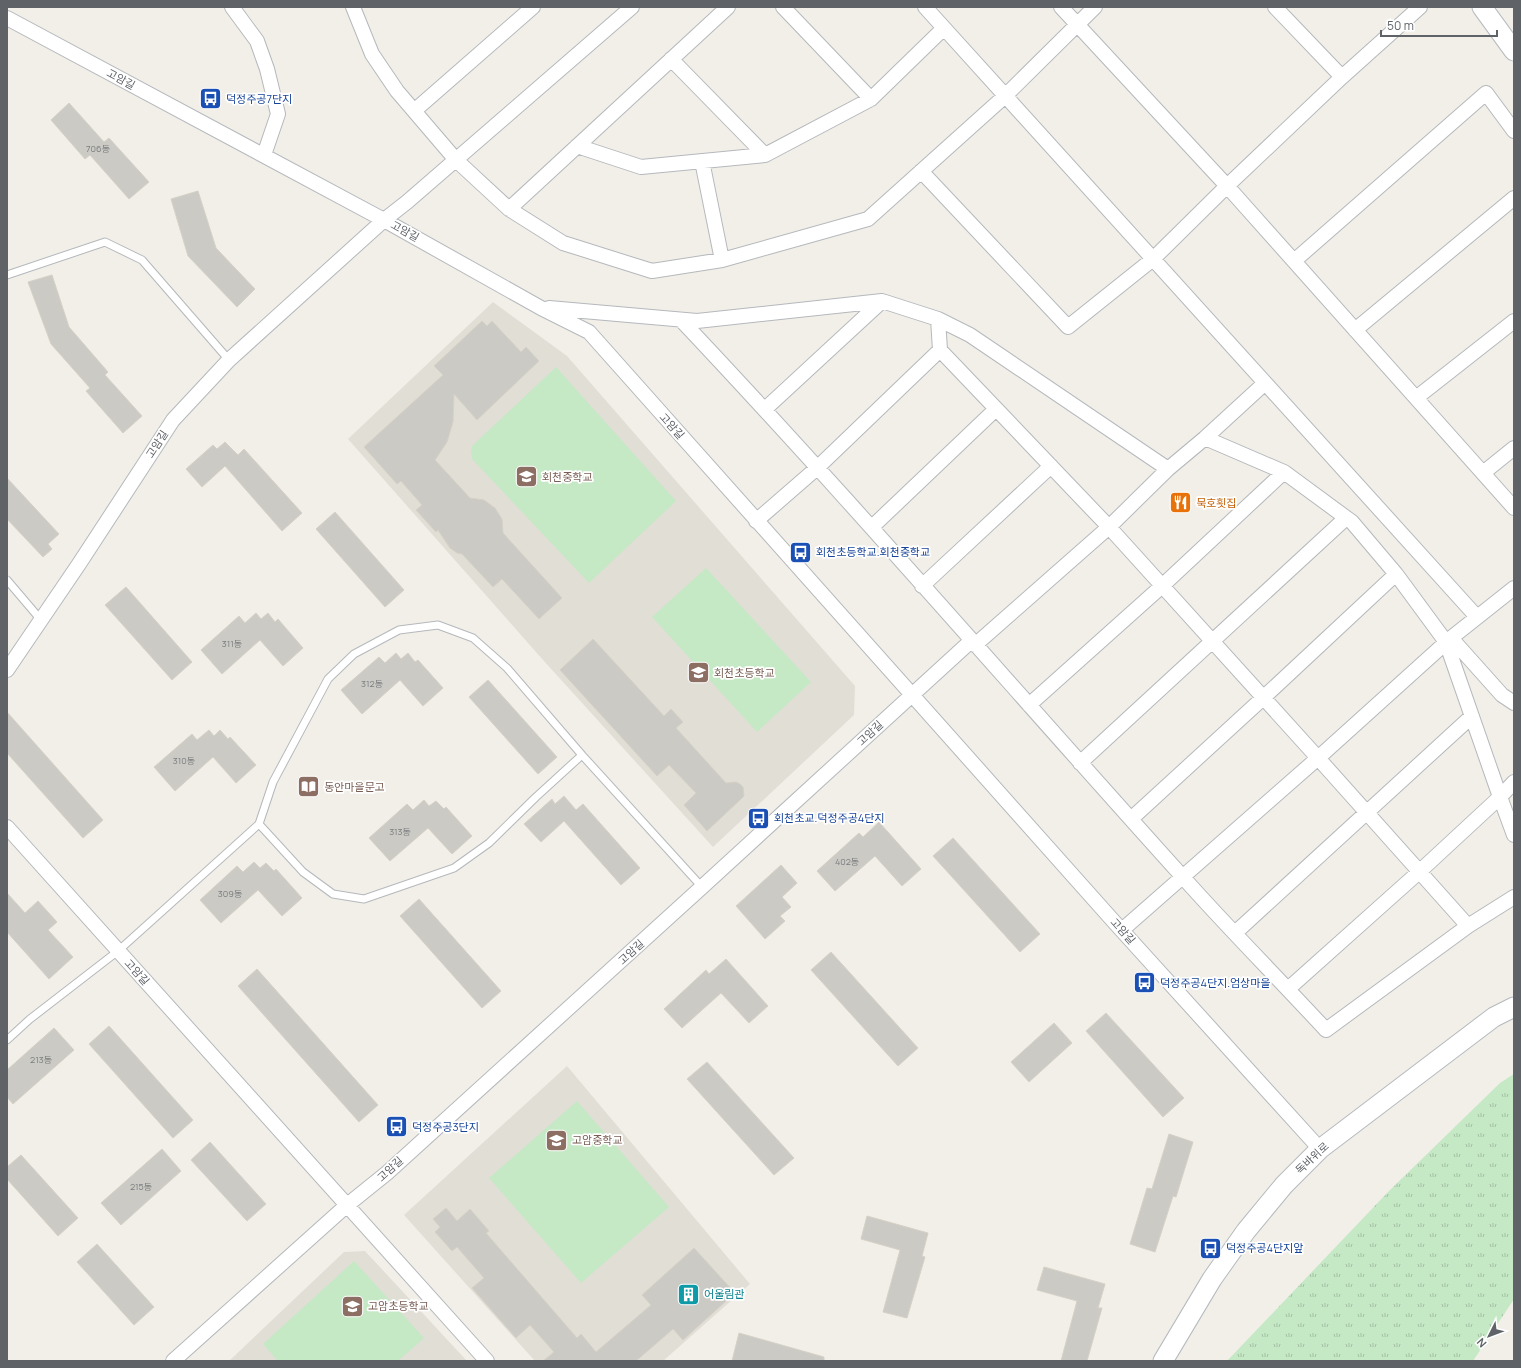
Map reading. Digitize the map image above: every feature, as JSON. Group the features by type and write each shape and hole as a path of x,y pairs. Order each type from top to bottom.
{"main road":[{"path":"1482,7 1514,51"},
{"name":"독바위로","path":"1163,1361 1212,1279 1246,1231 1284,1185 1320,1148 1494,1017 1514,1007"}],"street":[{"path":"232,7 257,41 267,69 278,114 264,155"},
{"path":"353,7 372,54 398,91 456,160 509,209 563,243 652,271 722,260 868,219 1005,96 1076,24 1095,7"},
{"path":"414,111 533,7"},
{"path":"384,220 456,160 632,7"},
{"path":"509,209 728,7"},
{"path":"783,7 871,99"},
{"path":"924,7 1477,617"},
{"path":"1061,7 1227,186 1514,508"},
{"path":"1276,7 1342,77"},
{"path":"921,171 1068,327 1153,259 1227,186 1342,77 1420,7"},
{"name":"고암길","path":"7,18 384,220 541,308 589,332 1122,930 1320,1148"},
{"path":"577,146 641,167 764,155 871,99 944,28"},
{"path":"671,59 764,155"},
{"path":"1294,261 1486,93 1514,131"},
{"path":"702,161 722,260"},
{"path":"1355,330 1514,198"},
{"name":"고암길","path":"7,670 173,420 228,360 384,220"},
{"path":"541,308 697,321 882,301 938,319 970,335 1168,469"},
{"path":"765,409 882,301"},
{"path":"938,319 940,350 1109,527 1468,926"},
{"path":"681,320 765,409 872,527 922,586 1182,876 1326,1030 1468,926 1514,898"},
{"path":"1416,398 1514,321"},
{"path":"756,521 817,468 940,350"},
{"path":"912,694 1109,527 1168,469 1205,438 1265,383"},
{"path":"872,527 996,409"},
{"path":"1205,438 1284,472 1352,522 1396,574 1448,640 1502,695 1514,703"},
{"path":"1483,473 1514,448"},
{"path":"922,586 1051,466"},
{"path":"1030,705 1162,586 1284,472"},
{"path":"1080,763 1346,518"},
{"path":"1131,819 1396,574"},
{"path":"1122,930 1318,758 1448,640 1514,588"},
{"path":"1448,640 1471,717 1514,836"},
{"name":"고암길","path":"173,1361 346,1206 387,1173 912,694"},
{"path":"1235,933 1367,814 1471,717"},
{"path":"1288,989 1419,872 1500,797 1514,782"},
{"name":"고암길","path":"7,827 346,1206 487,1361"}],"lane":[{"path":"7,275 105,242 142,260 228,360"},
{"path":"7,580 41,620"},
{"path":"7,1040 30,1019 118,952 259,824 273,782 328,679 354,654 399,630 438,625 473,638 507,668 582,755 702,887"},
{"path":"259,824 303,872 333,894 364,899 454,868 489,843 582,755"}],"shaded area":[{"path":"493,302 567,356 855,686 854,715 713,847 543,660 348,439"},
{"name":"고암중학교","path":"567,1066 750,1284 663,1361 535,1361 404,1215"},
{"name":"고암초등학교","path":"365,1251 467,1361 229,1361 344,1252"}],"green space":[{"path":"556,367 676,501 589,583 472,459 472,446"},
{"path":"706,568 811,682 757,732 652,617"},
{"path":"1514,1074 1514,1299 1473,1361 1227,1361 1389,1191 1500,1083"},
{"path":"577,1101 669,1207 581,1283 489,1178"},
{"name":"고암초등학교","path":"354,1261 424,1338 398,1361 278,1361 263,1344"}],"building":[{"path":"69,103 104,142 109,138 149,182 129,199 90,155 85,159 51,120"},
{"path":"198,191 216,248 255,289 237,307 188,256 171,199"},
{"path":"52,275 69,327 108,372 105,375 142,416 123,433 86,391 90,388 51,344 28,282"},
{"path":"482,321 487,326 492,321 521,352 526,347 539,361 477,420 454,394 453,422 447,442 435,460 470,498 484,500 495,508 502,519 503,533 562,598 539,619 502,579 493,587 462,554 457,553 450,548 438,530 436,532 416,510 422,505 401,481 397,484 364,447 443,375 434,366"},
{"path":"225,442 238,455 244,449 302,513 282,531 225,466 202,487 186,469 213,445 217,449"},
{"path":"7,478 59,534 48,544 52,549 43,557 7,519"},
{"path":"335,512 404,590 385,607 316,529"},
{"path":"126,587 192,662 172,680 105,605"},
{"path":"256,613 261,619 268,613 275,622 278,619 303,648 283,666 260,640 222,674 201,650 239,616 245,623"},
{"path":"593,639 664,716 671,709 683,722 676,728 726,783 736,782 743,787 744,796 707,831 684,805 696,793 669,765 657,776 560,670"},
{"path":"396,653 401,659 408,653 415,662 418,660 443,688 423,706 400,680 362,714 341,690 379,657 385,663"},
{"path":"488,680 557,757 538,774 469,697"},
{"path":"7,712 103,820 83,838 7,753"},
{"path":"209,730 214,736 220,730 228,739 230,737 256,765 236,783 213,757 175,791 154,767 192,734 197,740"},
{"path":"564,796 576,810 583,804 640,868 621,885 564,821 541,842 524,824 552,799 555,804"},
{"path":"424,800 429,806 436,801 444,809 446,807 472,836 452,854 428,828 390,861 369,838 407,804 413,810"},
{"path":"879,822 921,869 902,886 875,856 835,891 817,871 859,833 863,837"},
{"path":"953,838 1040,934 1020,952 933,856"},
{"path":"254,862 260,868 266,863 274,871 276,869 302,898 282,916 258,890 221,923 200,900 237,866 243,872"},
{"path":"781,865 797,883 782,897 791,907 780,916 785,921 765,939 736,906"},
{"path":"7,893 25,913 38,901 57,922 48,930 73,957 49,979 7,932"},
{"path":"419,899 501,991 482,1008 400,916"},
{"path":"831,952 918,1048 898,1066 811,970"},
{"path":"726,959 768,1006 749,1023 721,993 682,1028 664,1009 706,970 709,974"},
{"path":"257,969 378,1105 359,1122 238,986"},
{"path":"1106,1013 1184,1098 1163,1117 1086,1031"},
{"path":"1054,1023 1072,1043 1029,1082 1011,1062"},
{"path":"109,1026 193,1120 173,1138 89,1044"},
{"path":"54,1028 74,1050 13,1104 7,1097 7,1070"},
{"path":"707,1062 794,1158 774,1175 687,1079"},
{"path":"1169,1134 1193,1142 1176,1197 1173,1196 1155,1252 1130,1244 1147,1188 1152,1189"},
{"path":"210,1142 266,1204 247,1221 191,1160"},
{"path":"162,1149 181,1171 121,1225 101,1203"},
{"path":"21,1155 78,1218 58,1236 7,1179 7,1167"},
{"path":"446,1208 457,1221 470,1209 489,1231 486,1233 577,1338 581,1334 596,1352 651,1305 642,1295 694,1248 735,1293 683,1340 673,1329 636,1361 543,1361 554,1352 530,1325 516,1338 472,1288 484,1278 457,1247 452,1251 435,1232 440,1227 433,1219"},
{"path":"867,1216 928,1233 922,1256 925,1257 907,1318 883,1312 900,1250 861,1239"},
{"path":"97,1244 154,1307 134,1325 77,1262"},
{"path":"1044,1267 1105,1284 1098,1308 1102,1308 1087,1361 1061,1361 1077,1301 1037,1290"},
{"path":"739,1333 824,1357 824,1361 732,1361"}],"place":[{"name":"덕정주공7단지","path":"210,99"},
{"name":"회천중학교","path":"527,477"},
{"name":"묵호횟집","path":"1181,503"},
{"name":"회천초등학교.회천중학교","path":"801,552"},
{"name":"회천초등학교","path":"699,673"},
{"name":"동안마을문고","path":"309,787"},
{"name":"회천초교.덕정주공4단지","path":"759,818"},
{"name":"덕정주공4단지.엄상마을","path":"1144,983"},
{"name":"덕정주공3단지","path":"396,1127"},
{"name":"고암중학교","path":"557,1140"},
{"name":"덕정주공4단지앞","path":"1210,1248"},
{"name":"어울림관","path":"689,1294"},
{"name":"고암초등학교","path":"352,1306"}]}
